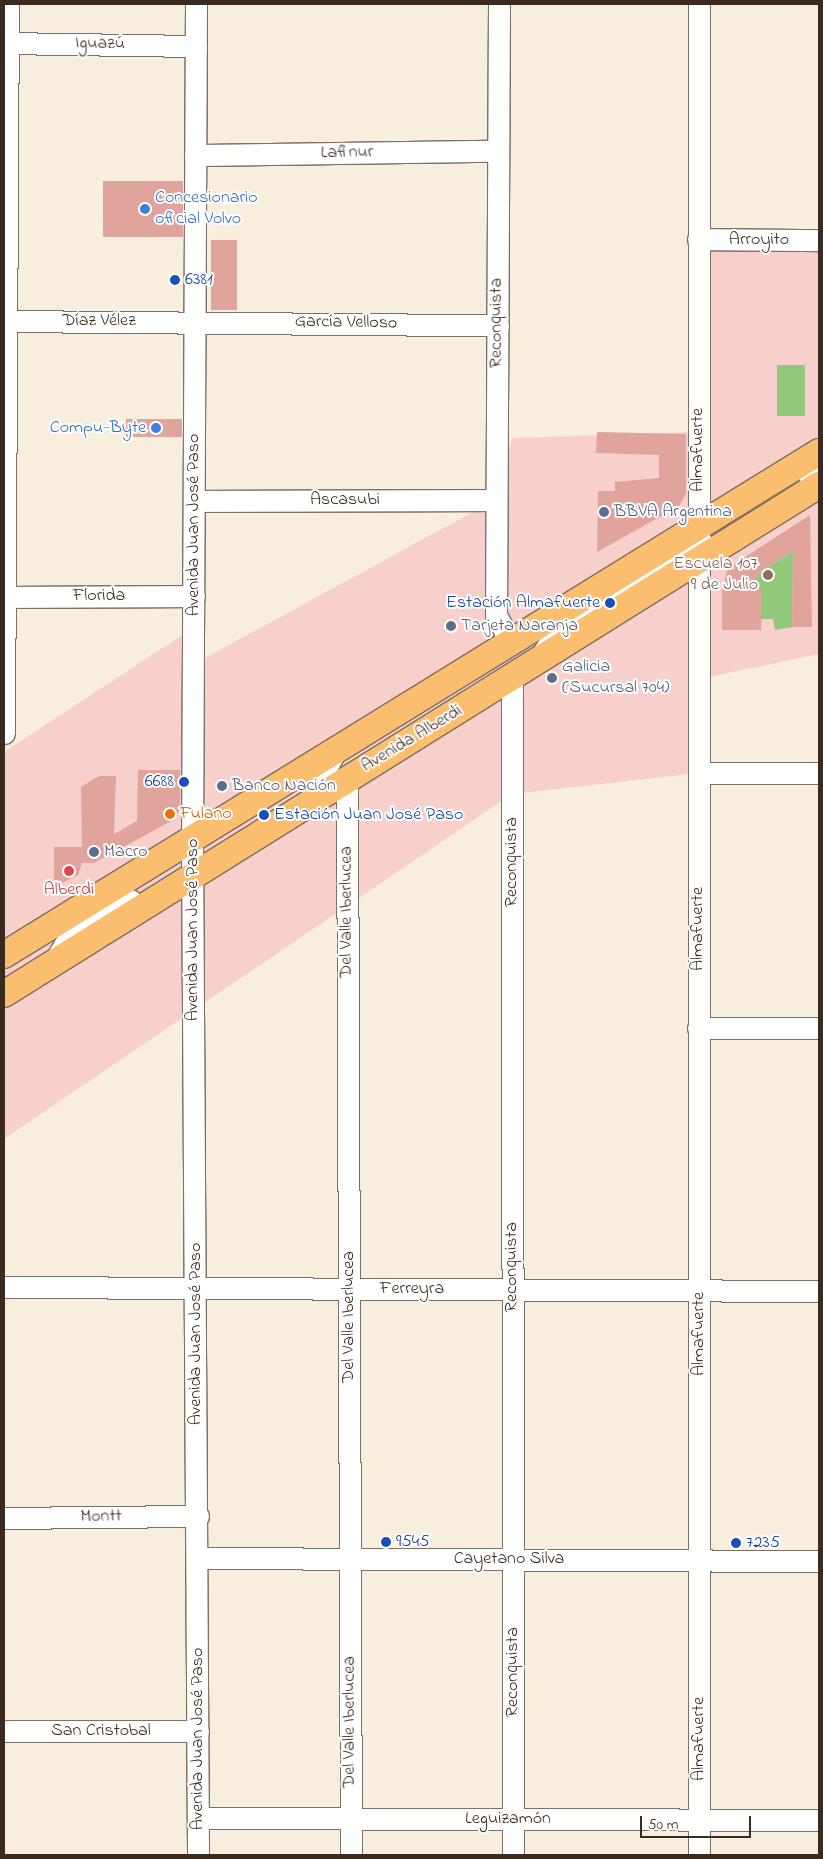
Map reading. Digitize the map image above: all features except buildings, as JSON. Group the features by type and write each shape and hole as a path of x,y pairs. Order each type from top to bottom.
{"main road":[{"name":"Avenida Alberdi","path":"4,994 193,871 512,678 698,544 819,452"},
{"name":"Avenida Alberdi","path":"4,955 336,750 518,634 698,544 817,477"}],"street":[{"path":"4,733 6,43 8,4"},
{"name":"Avenida Juan José Paso","path":"196,4 192,839 198,1516 198,1855"},
{"name":"Reconquista","path":"499,4 498,325 495,500 496,615 518,634"},
{"name":"Almafuerte","path":"699,4 699,1855"},
{"name":"Iguazú","path":"6,43 196,46"},
{"name":"Lafinur","path":"196,155 498,152"},
{"name":"Arroyito","path":"698,239 819,240"},
{"name":"Díaz Vélez","path":"5,321 195,321"},
{"name":"García Velloso","path":"195,321 498,325"},
{"name":"Ascasubi","path":"194,501 495,500"},
{"path":"539,659 558,630 698,544"},
{"name":"Florida","path":"5,597 194,596"},
{"path":"518,634 558,630"},
{"name":"Reconquista","path":"512,678 513,1855"},
{"path":"316,790 336,750"},
{"path":"699,773 819,773"},
{"path":"54,962 69,937 193,871 316,790 347,778"},
{"name":"Del Valle Iberlucea","path":"347,778 351,1855"},
{"path":"38,933 69,937"},
{"path":"698,1028 819,1028"},
{"name":"Ferreyra","path":"4,1287 819,1291"},
{"name":"Montt","path":"4,1518 198,1516"},
{"name":"Cayetano Silva","path":"198,1558 819,1561"},
{"name":"San Cristobal","path":"4,1732 198,1731"},
{"name":"Leguizamón","path":"198,1818 819,1820"}],"shaded area":[{"path":"698,239 819,240 819,654 699,679 699,773 512,794 4,1139 4,752 193,628 194,664 495,500 512,438 698,432"}],"green space":[{"path":"777,365 805,365 805,416 777,416"},
{"path":"793,551 792,627 775,630 773,619 761,619 756,575"}],"place":[{"name":"Concesionario oficial Volvo","path":"145,209"},
{"name":"6381","path":"175,280"},
{"name":"Compu-Byte","path":"156,428"},
{"name":"BBVA Argentina","path":"604,512"},
{"name":"Escuela 107 9 de Julio","path":"768,575"},
{"name":"Estación Almafuerte","path":"610,603"},
{"name":"Tarjeta Naranja","path":"451,626"},
{"name":"Galicia (Sucursal 704)","path":"552,678"},
{"name":"6688","path":"184,782"},
{"name":"Banco Nación","path":"222,786"},
{"name":"Fulano","path":"170,814"},
{"name":"Estación Juan José Paso","path":"264,815"},
{"name":"Macro","path":"94,852"},
{"name":"Alberdi","path":"69,871"},
{"name":"9545","path":"386,1542"},
{"name":"7235","path":"736,1543"}]}
